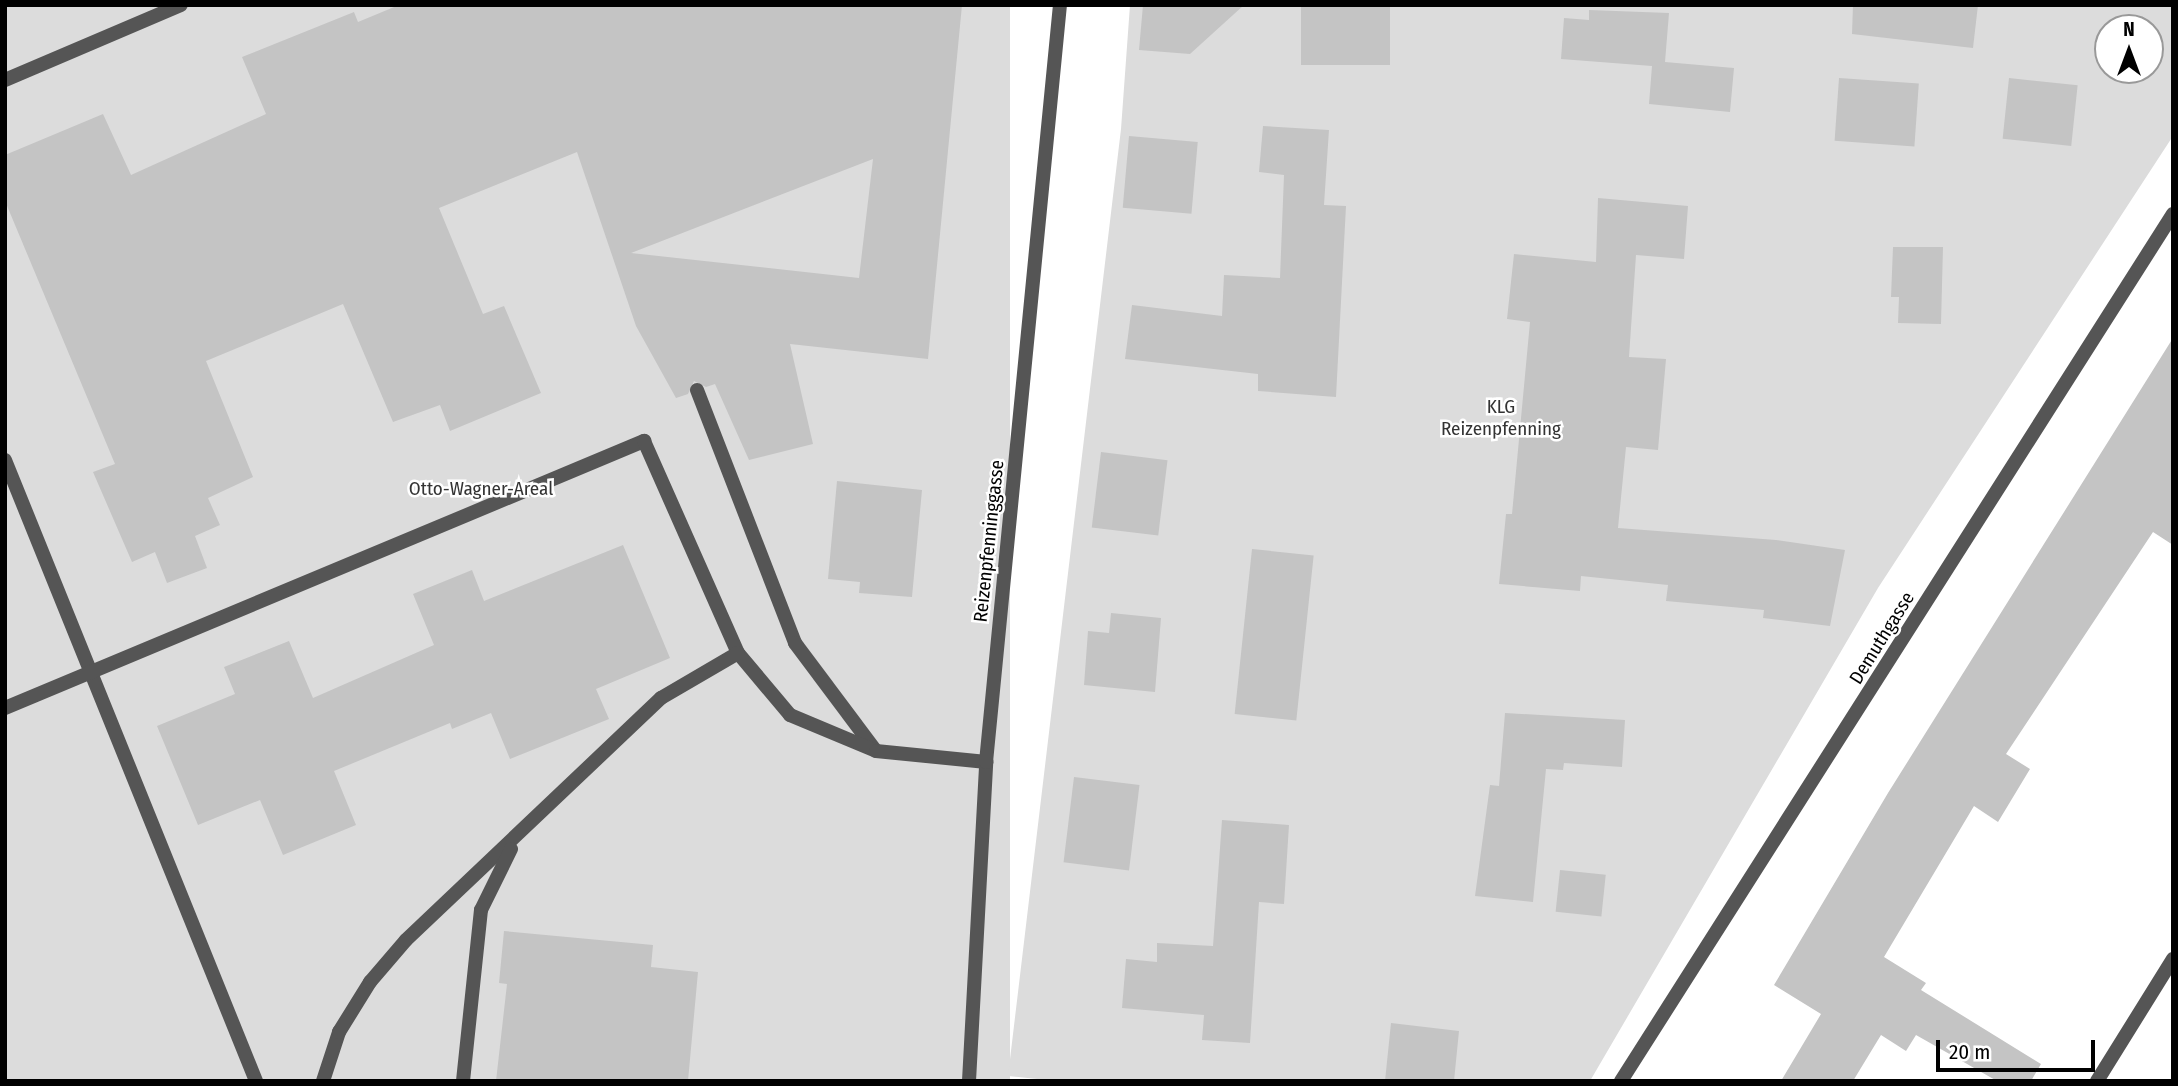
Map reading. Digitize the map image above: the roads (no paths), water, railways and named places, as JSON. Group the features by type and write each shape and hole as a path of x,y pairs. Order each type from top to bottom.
{"street":[{"path":"5,80 181,5"},
{"name":"Reizenpfenninggasse","path":"969,1081 986,762 1060,5"},
{"name":"Demuthgasse","path":"1621,1081 2173,214"},
{"path":"697,390 795,642 876,751"},
{"path":"5,708 644,441 738,653 790,715 876,751 986,762"},
{"path":"5,460 256,1081"},
{"path":"323,1081 340,1032 370,982 406,940 515,841 660,698 738,653"},
{"path":"463,1081 481,910 515,841"},
{"path":"2097,1081 2173,959"}],"park label":[{"name":"KLG Reizenpfenning","path":"1501,418"},
{"name":"Otto-Wagner-Areal","path":"481,489"}]}
